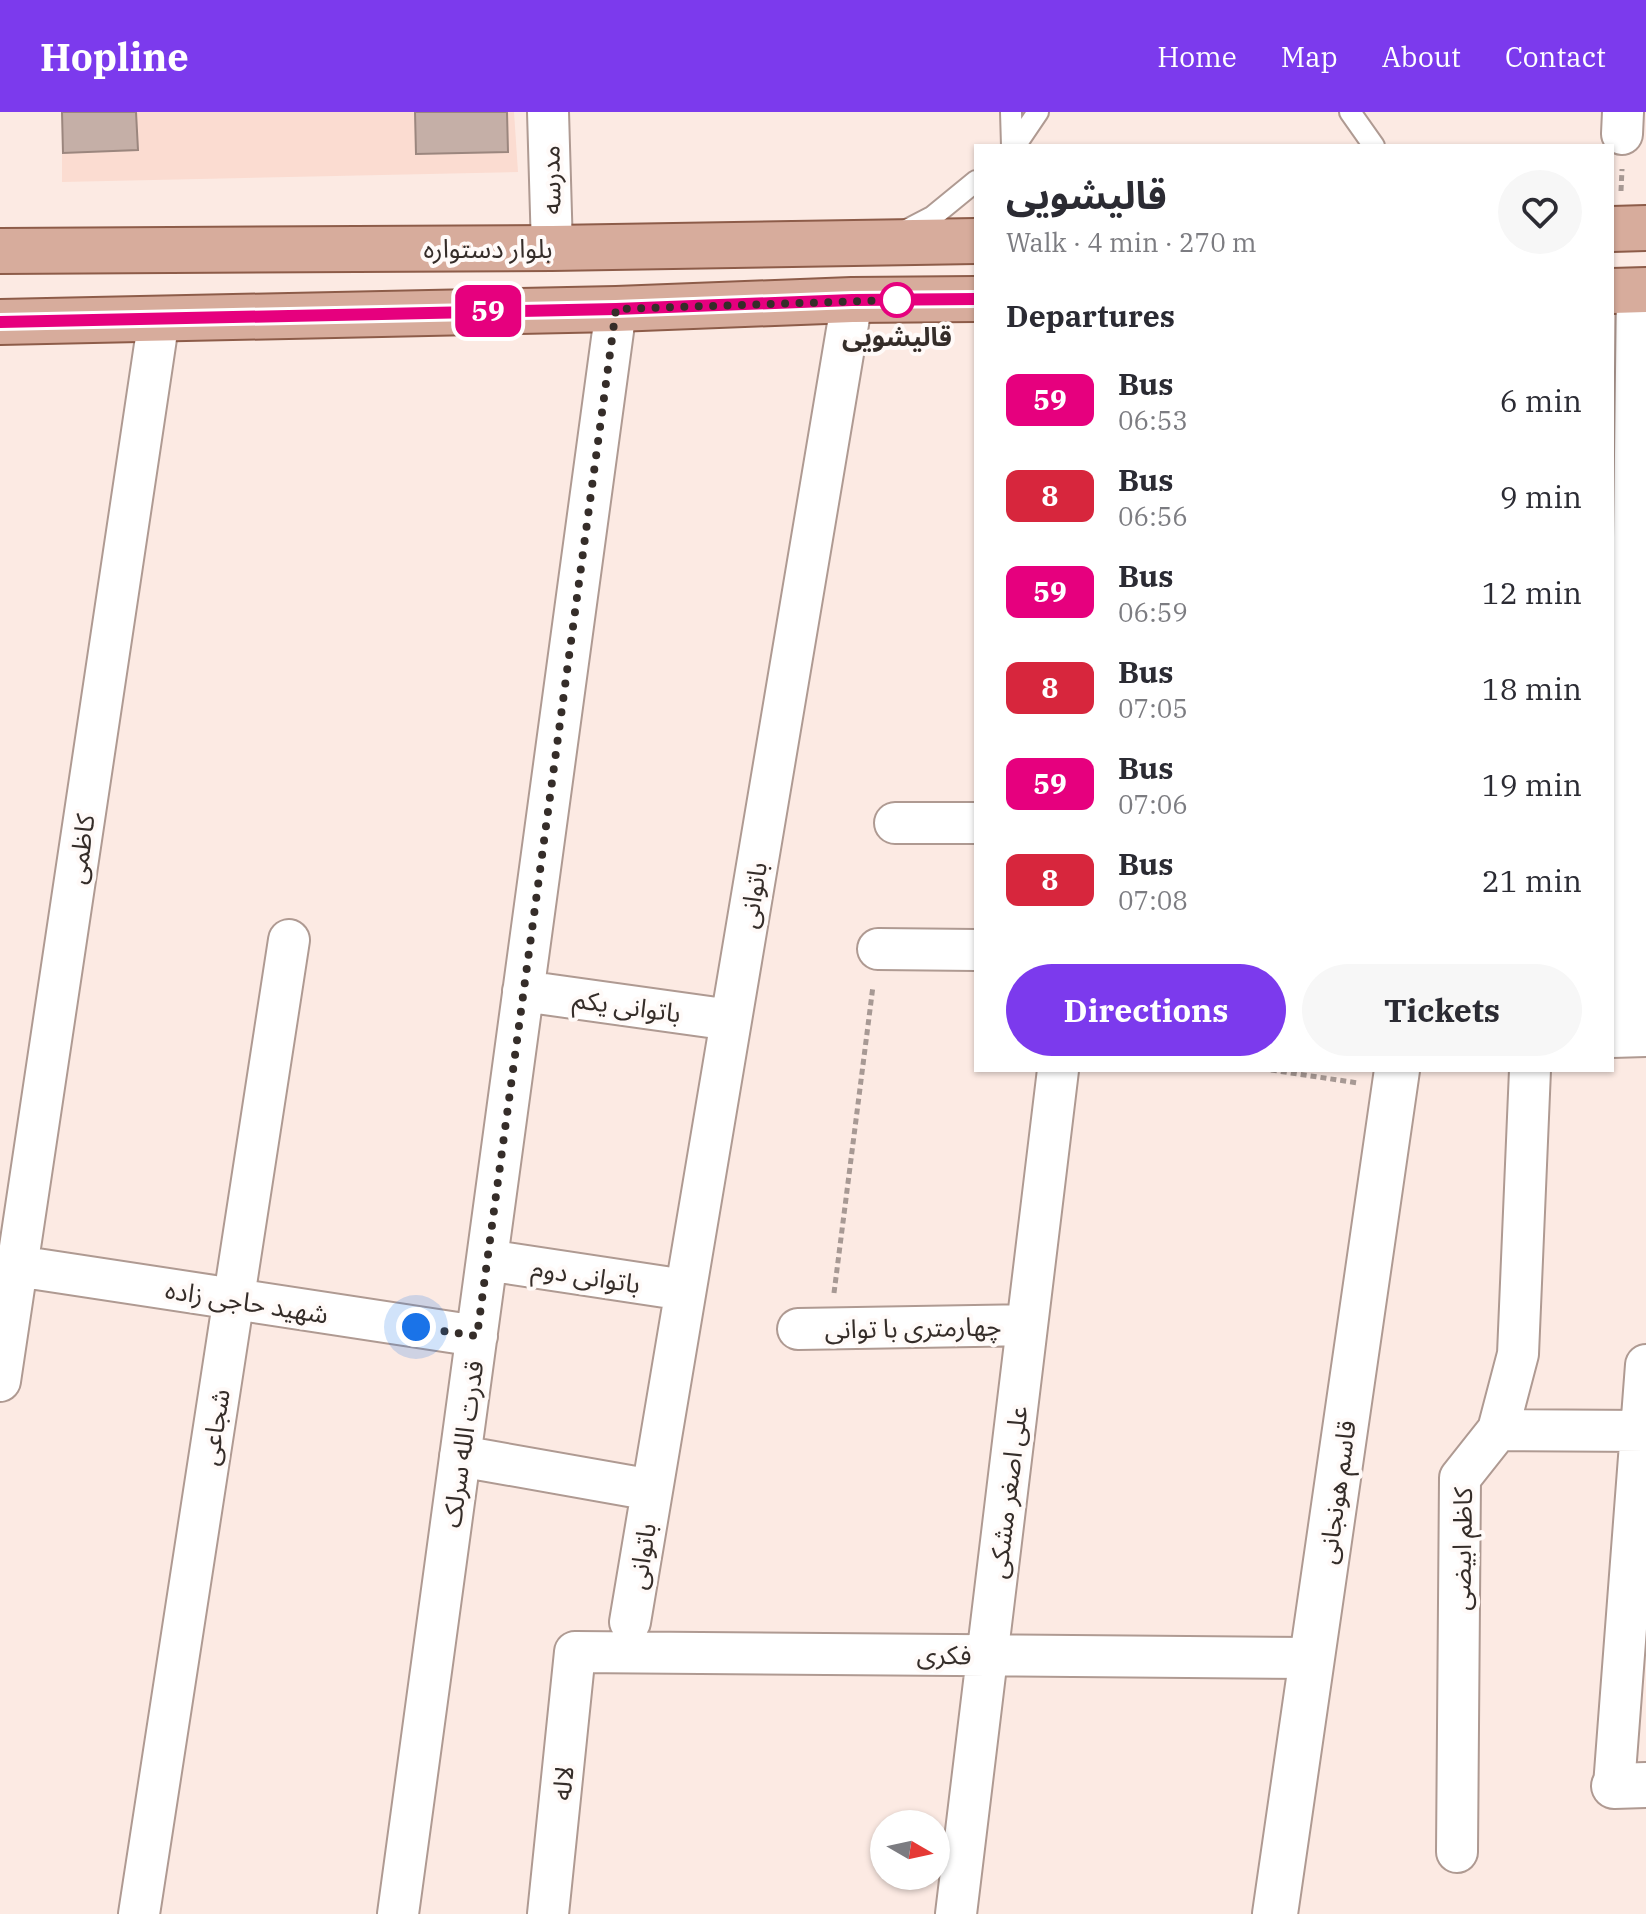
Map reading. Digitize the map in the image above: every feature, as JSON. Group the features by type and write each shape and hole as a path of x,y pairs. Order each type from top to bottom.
{"main road":[{"name":"بلوار دستواره","path":"0,251 552,248 974,241"},
{"path":"0,322 974,299"}],"street":[{"name":"مدرسه","path":"548,112 552,248"},
{"path":"1629,1034 1641,417 1632,290"},
{"name":"باتوانی","path":"630,1622 852,300"},
{"name":"قدرت الله سرلک","path":"398,1914 616,309"},
{"name":"کاظمی","path":"0,1381 17,1266 12,1214 159,318"},
{"path":"895,823 974,823"},
{"name":"شجاعی","path":"139,1914 289,940"},
{"path":"878,949 974,950"},
{"name":"باتوانی یکم","path":"523,991 731,1020"},
{"name":"علی اصغر مشکی","path":"956,1914 1058,1072"},
{"name":"کاظم ابیضی","path":"1457,1852 1460,1478 1498,1430 1518,1354 1530,1072"},
{"name":"قاسم هونجانی","path":"1275,1914 1396,1079"},
{"name":"باتوانی دوم","path":"487,1260 685,1290"},
{"name":"شهید حاجی زاده","path":"17,1266 477,1336"},
{"name":"چهارمتری با توانی","path":"814,1328 1027,1325"},
{"path":"1630,1786 1646,1365"},
{"path":"1498,1430 1644,1431"},
{"name":"باتوانی","path":"460,1456 652,1490"},
{"name":"فکری","path":"575,1652 1312,1658"},
{"name":"لاله","path":"548,1914 575,1652"}],"lane":[{"path":"1011,112 1013,144"},
{"path":"1014,144 1038,112"},
{"path":"1350,112 1373,144"},
{"path":"885,242 932,217 974,183"}],"path":[{"path":"1622,123 1626,228"},
{"path":"814,1328 878,949"},
{"path":"1299,1072 1396,1079"}],"shaded area":[{"path":"62,112 514,112 518,172 62,182"}],"building":[{"path":"62,112 136,112 138,150 63,153"},
{"path":"415,112 507,112 508,152 416,154"}],"bus line":[{"name":"59","path":"0,322 974,299"}],"place":[{"name":"قالیشویی","path":"897,300"}],"route":[{"path":"416,1327 477,1336 616,309 897,300"}]}
